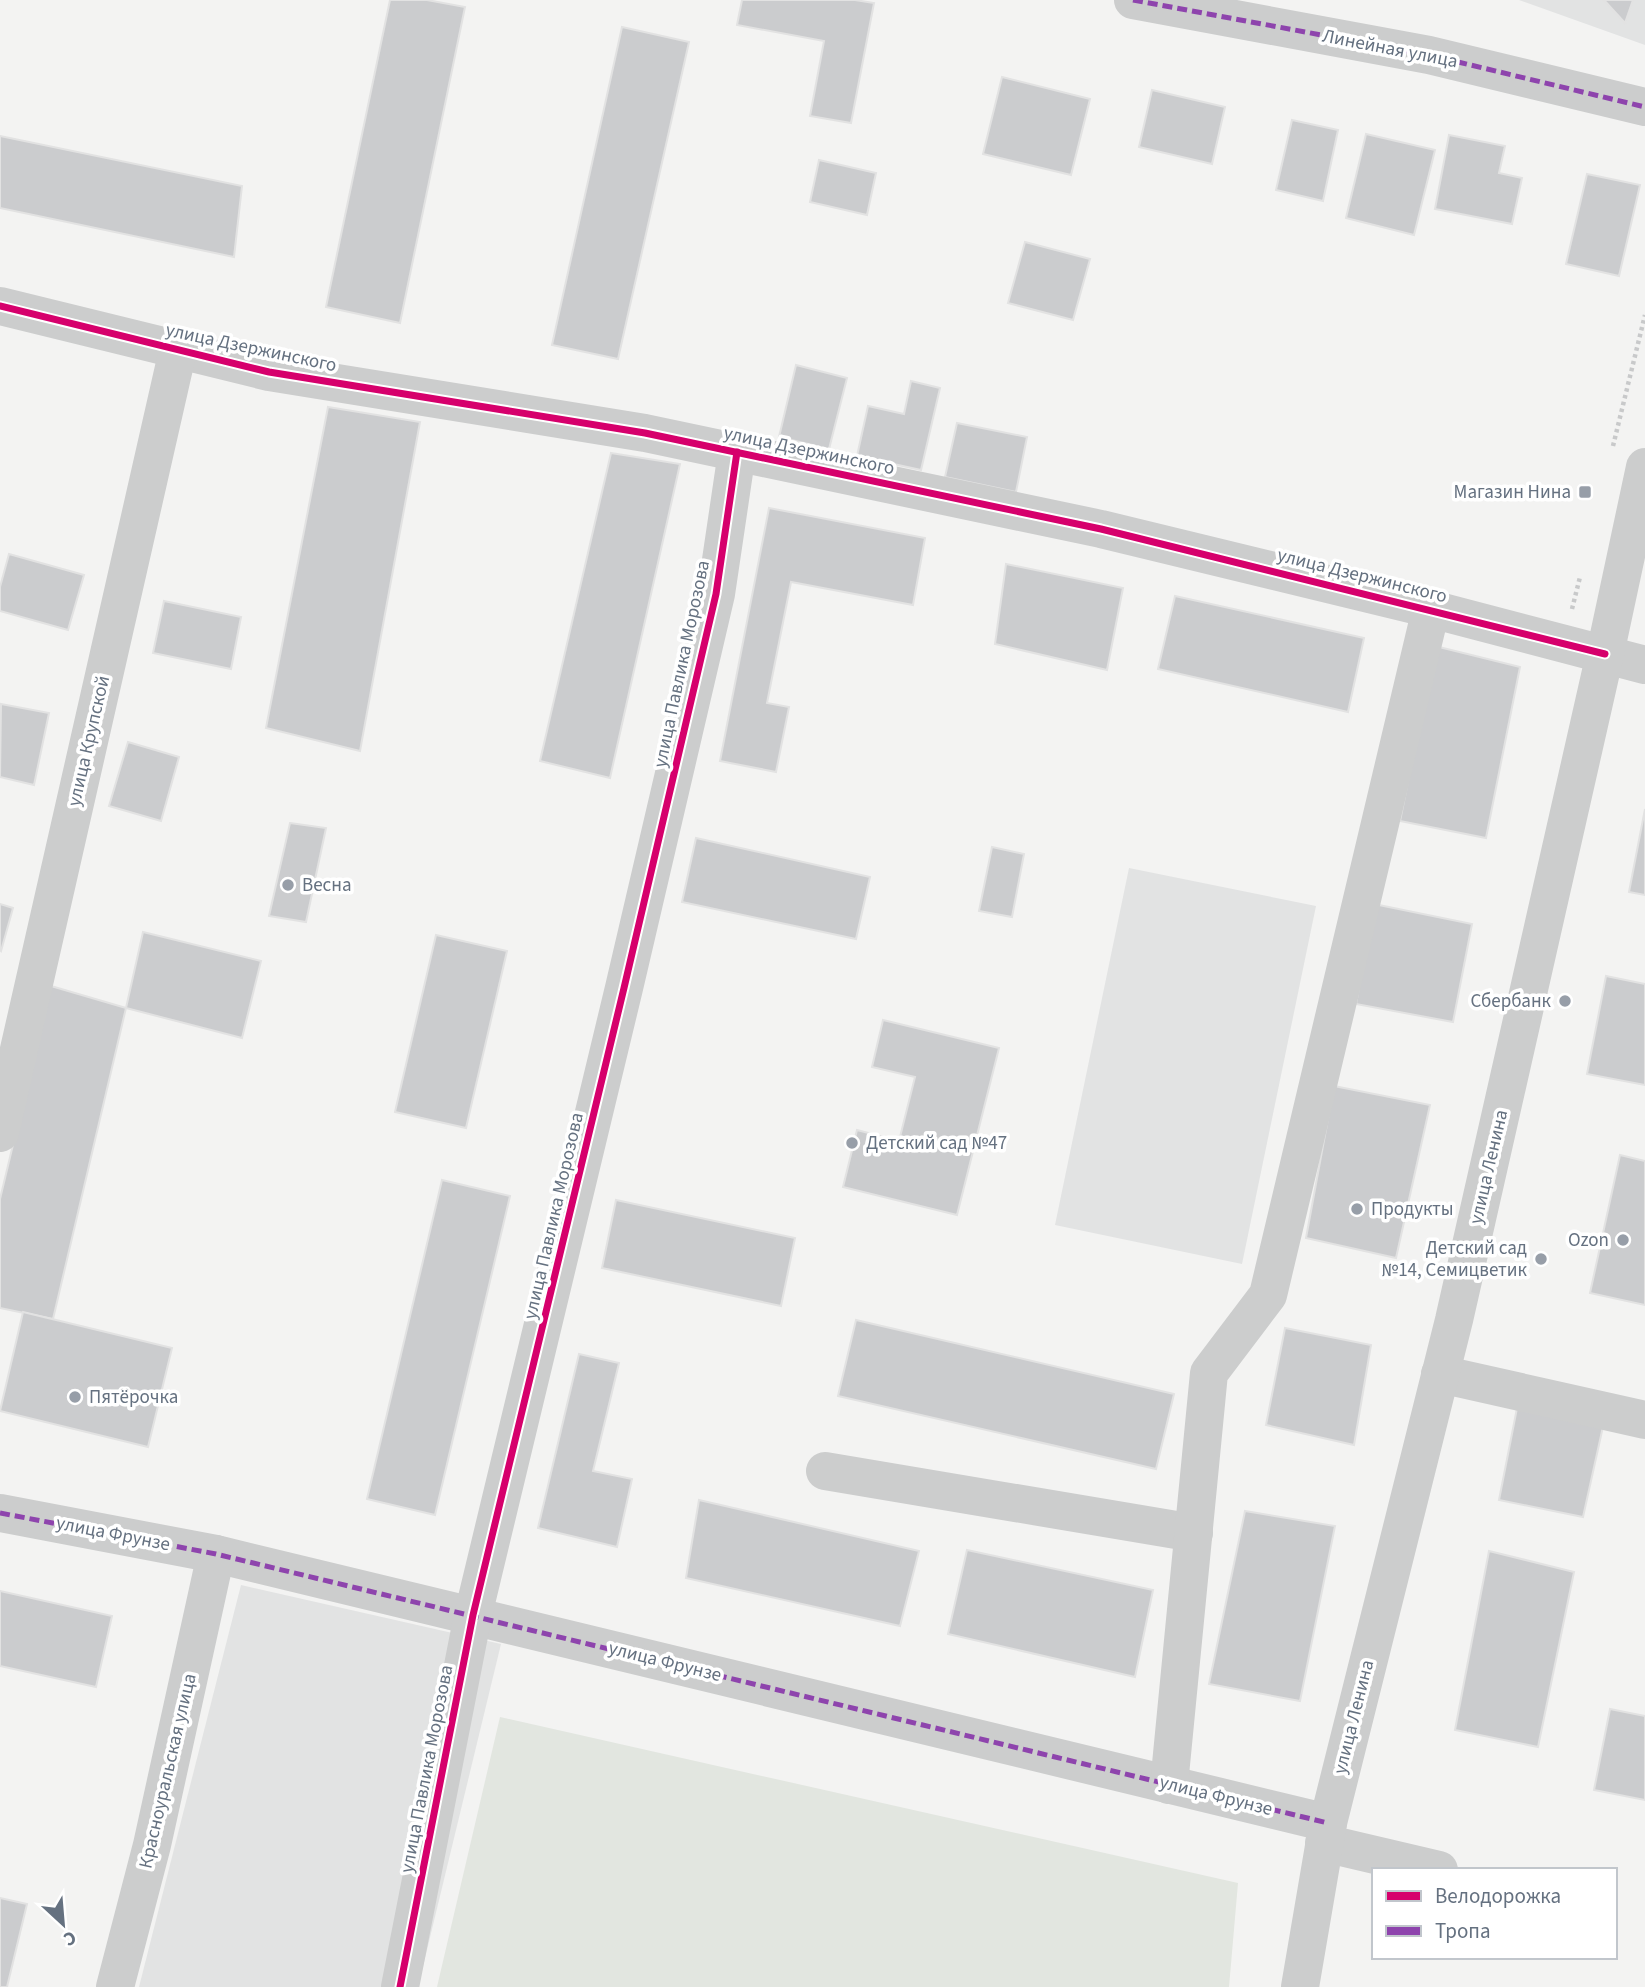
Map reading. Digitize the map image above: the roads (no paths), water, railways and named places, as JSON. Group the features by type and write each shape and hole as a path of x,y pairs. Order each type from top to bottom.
{"street":[{"name":"Линейная улица","path":"1133,0 1429,55 1645,107"},
{"name":"улица Дзержинского","path":"0,306 270,372 645,433 1101,529 1431,609 1645,665"},
{"name":"улица Крупской","path":"0,1133 178,350"},
{"name":"улица Павлика Морозова","path":"400,1987 473,1615 716,594 737,452"},
{"name":"улица Ленина","path":"1300,1987 1326,1833 1440,1374 1605,654 1645,467"},
{"path":"1169,1785 1209,1373 1269,1295 1431,609"},
{"path":"1440,1374 1645,1420"},
{"path":"825,1471 1194,1533"},
{"name":"улица Фрунзе","path":"0,1513 216,1554 1169,1785 1433,1868"},
{"name":"Красноуральская улица","path":"115,1987 152,1845 216,1554"}],"place":[{"name":"Магазин Нина","path":"1585,492"},
{"name":"Весна","path":"288,885"},
{"name":"Сбербанк","path":"1565,1001"},
{"name":"Детский сад №47","path":"852,1143"},
{"name":"Продукты","path":"1357,1209"},
{"name":"Ozon","path":"1623,1240"},
{"name":"Детский сад №14, Семицветик","path":"1541,1259"},
{"name":"Пятёрочка","path":"75,1397"}]}
